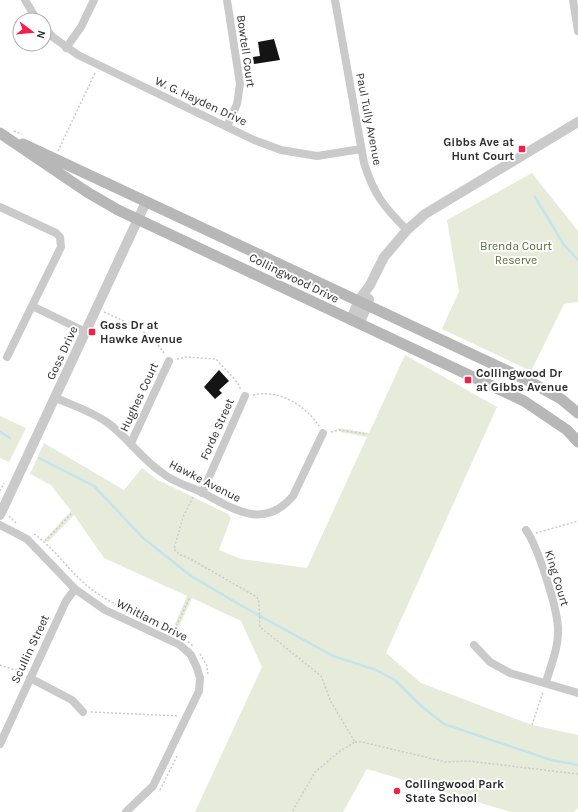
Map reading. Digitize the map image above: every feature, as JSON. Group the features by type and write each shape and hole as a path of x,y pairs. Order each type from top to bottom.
{"main road":[{"name":"Collingwood Drive","path":"0,133 364,302 527,380 551,393 578,412"},
{"name":"Collingwood Drive","path":"0,133 87,192 138,220 524,401 567,430 578,442"}],"street":[{"path":"25,0 32,12"},
{"path":"66,48 81,27 94,0"},
{"name":"Bowtell Court","path":"227,0 240,84 237,104 227,127"},
{"name":"Paul Tully Avenue","path":"335,0 361,149 370,184 383,206 407,230"},
{"path":"573,0 578,32"},
{"name":"W. G. Hayden Drive","path":"52,35 66,48 98,65 266,145 294,153 317,156 361,149"},
{"path":"355,322 370,285 384,257 407,230 425,214 578,122"},
{"name":"Goss Drive","path":"2,511 56,398 146,202"},
{"path":"0,207 56,233 60,237 61,247 7,357"},
{"path":"32,306 86,332"},
{"name":"Hughes Court","path":"131,443 169,362"},
{"name":"Forde Street","path":"199,491 245,396"},
{"name":"Hawke Avenue","path":"56,398 107,422 131,443 148,462 170,479 199,491 239,512 251,515 269,513 280,508 293,496 324,433"},
{"name":"Whitlam Drive","path":"0,525 27,538 76,589 105,610 180,645 191,654 200,678 199,691 153,786 126,812"},
{"name":"King Court","path":"528,532 538,553 556,612 558,629 556,647 546,682"},
{"name":"Scullin Street","path":"0,744 66,601 76,589"},
{"path":"474,645 490,662 510,673 546,682 578,693"},
{"path":"31,676 72,700 83,712"}],"path":[{"path":"58,151 98,65"},
{"path":"100,316 103,311 137,326 160,346 169,362 186,357 216,359 237,382 245,396 261,393 292,399 314,418 324,433 339,430 367,434"},
{"path":"0,491 4,483"},
{"path":"199,491 183,517 174,549 180,555 187,557 257,598 259,602 260,627 321,676 331,702 354,742"},
{"path":"2,511 10,512 8,515 12,520 21,526"},
{"path":"38,548 72,513"},
{"path":"528,532 578,521"},
{"path":"32,533 44,542 83,583 107,600 156,625"},
{"path":"173,634 190,597"},
{"path":"168,632 178,636"},
{"path":"184,638 189,640 202,657 207,666 208,676"},
{"path":"0,665 31,676"},
{"path":"532,725 546,682"},
{"path":"83,712 187,716"},
{"path":"292,812 314,772 354,742 362,742 446,762 468,761 578,774"},
{"path":"157,794 162,788 179,751"}],"green space":[{"name":"Brenda Court Reserve","path":"532,173 578,231 578,302 564,304 531,371 442,329 459,291 447,220"},
{"path":"405,355 497,407 386,653 421,683 532,725 578,735 578,808 574,812 511,812 367,769 343,812 195,812 262,667 241,621 192,598 176,633 172,631 187,596 104,558 74,515 48,542 45,539 71,511 51,485 30,474 44,443 124,490 142,468 156,479 228,514 231,518 219,550 241,559 307,568 367,437 340,432 338,428 369,433"},
{"path":"0,416 26,428 9,462 0,458"}],"building":[{"path":"274,39 280,60 254,64 253,57 260,56 258,42"},
{"path":"219,370 229,381 219,390 222,393 215,399 204,387"}],"waterway":[{"path":"535,197 564,245 578,260"},
{"path":"0,432 10,438"},
{"path":"39,458 94,486 142,537 191,576 333,656 376,670 395,680 420,705 444,724 551,760 578,765"}],"place":[{"name":"Gibbs Ave at Hunt Court","path":"522,149"},
{"name":"Goss Dr at Hawke Avenue","path":"92,332"},
{"name":"Collingwood Dr at Gibbs Avenue","path":"468,380"},
{"name":"Collingwood Park State School","path":"397,791"}]}
